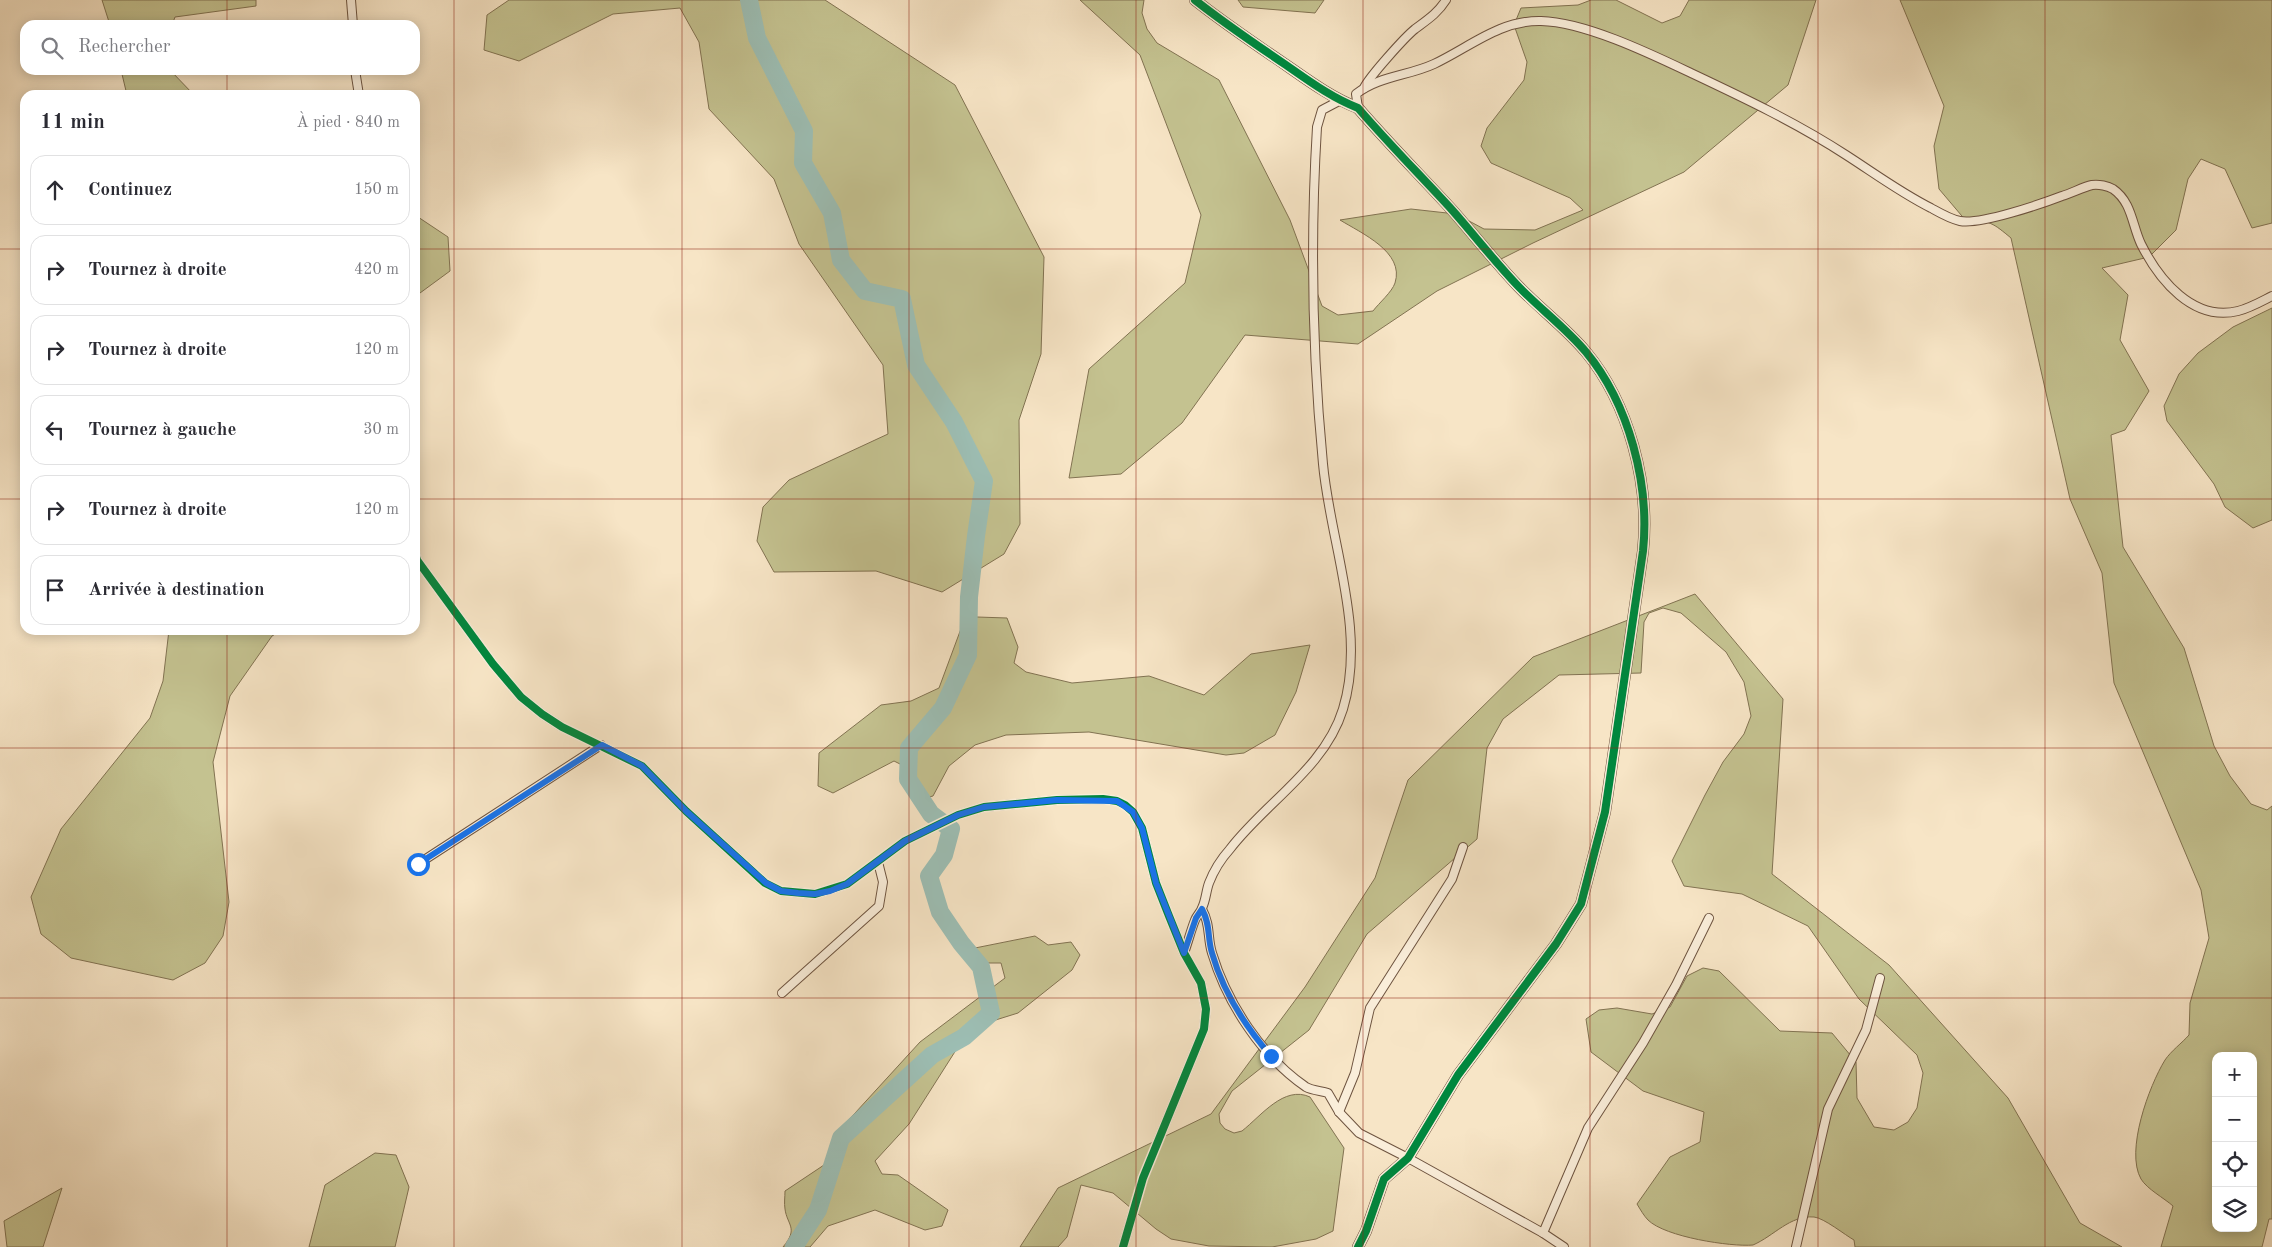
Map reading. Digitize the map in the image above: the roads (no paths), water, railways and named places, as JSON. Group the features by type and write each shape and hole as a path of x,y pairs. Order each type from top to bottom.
{"street":[{"path":"350,0 352,20"},
{"path":"1195,0 1223,22 1339,101 1358,108 1456,214 1518,286 1586,352 1604,377 1617,403 1638,462 1646,524 1605,812 1592,868 1580,904 1556,944 1458,1074 1408,1158 1384,1179 1366,1232 1358,1247"},
{"path":"1364,88 1370,76 1414,30 1436,13 1446,0"},
{"path":"1358,108 1356,94 1364,88 1381,80 1430,65 1500,29 1540,21 1570,26 1614,39 1653,55 1746,99 1837,149 1912,198 1957,220 1978,221 2056,198 2092,185 2103,185 2112,188 2129,208 2141,244 2160,275 2177,294 2205,310 2225,313 2240,311 2272,296"},
{"path":"356,75 358,90"},
{"path":"1184,953 1218,863 1313,762 1326,745 1344,708 1347,690 1350,635 1323,467 1316,393 1312,294 1317,127 1322,110 1339,101"},
{"path":"420,564 492,664 520,697 562,727 642,766 686,811 753,872 766,883 781,891 815,894 830,891 847,884 878,862 884,854 905,841 958,815 984,807 1057,800 1117,801 1133,812 1142,828 1156,883 1184,953 1201,983 1206,1009 1204,1029 1143,1178 1123,1247"},
{"path":"418,864 602,745"},
{"path":"1339,1112 1355,1073 1370,1008 1452,880 1463,846"},
{"path":"782,993 879,906 883,882 878,862"},
{"path":"1202,909 1210,932 1211,951 1224,985 1251,1033 1271,1056 1307,1088 1328,1093 1339,1112 1359,1133 1543,1233 1564,1247"},
{"path":"1543,1233 1588,1128 1643,1043 1676,985 1709,918"},
{"path":"1796,1247 1828,1109 1866,1030 1880,978"}],"waterway":[{"path":"749,0 757,38 804,131 803,163 832,213 841,260 865,291 902,299 916,365 954,422 984,481 969,597 968,655 943,708 909,748 908,779 931,814 951,829 944,855 929,876 940,912 961,943 981,967 991,1013 964,1037 932,1055 841,1138 818,1210 794,1247"}]}
